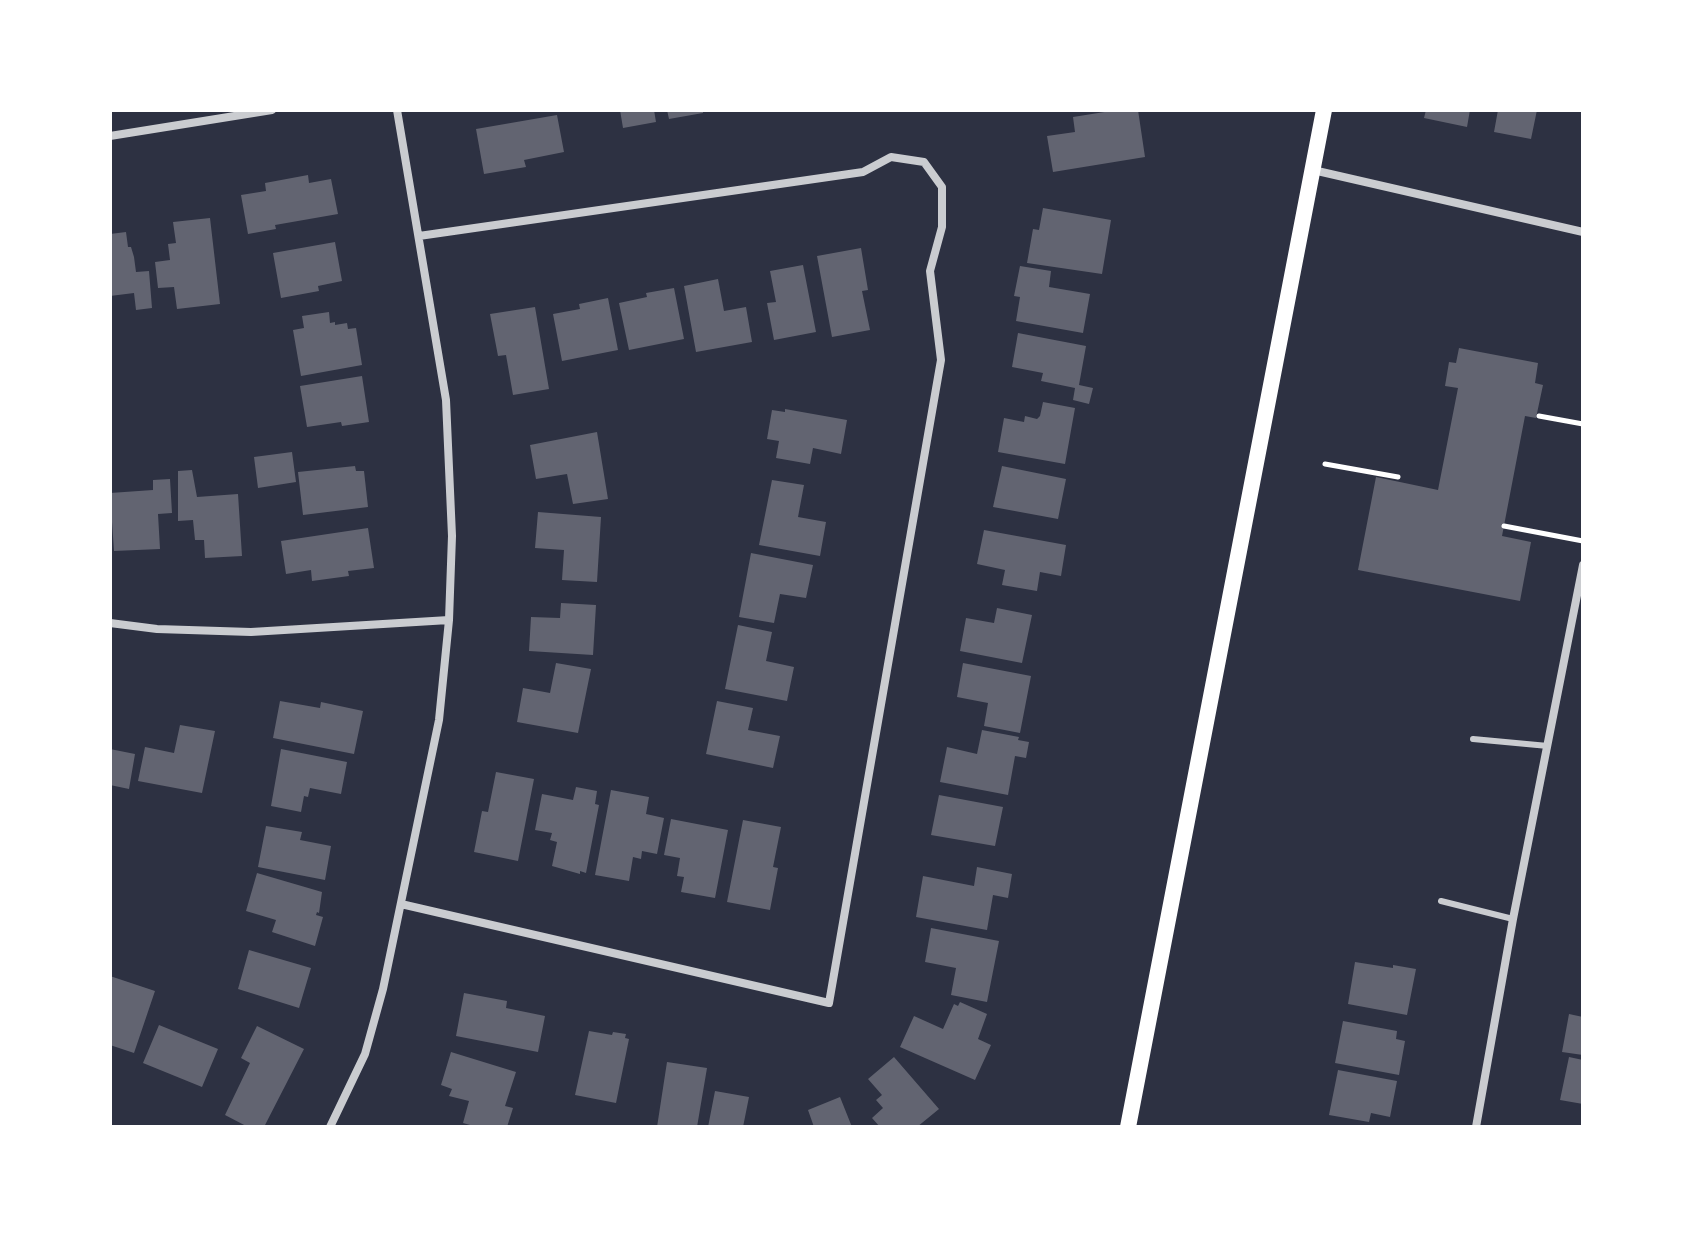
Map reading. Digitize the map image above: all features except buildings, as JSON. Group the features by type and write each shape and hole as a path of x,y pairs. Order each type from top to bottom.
{"main road":[{"path":"1128,1127 1324,110"}],"street":[{"path":"110,136 272,110"},
{"path":"330,1127 365,1054 383,989 439,720 449,620 452,536 446,400 397,110"},
{"path":"401,904 829,1003 941,360 930,271 942,227 942,187 924,162 891,157 863,172 419,236"},
{"path":"1313,170 1583,232"},
{"path":"1476,1127 1513,919 1583,565"},
{"path":"110,623 157,629 251,632 449,620"}],"lane":[{"path":"1473,739 1548,746"},
{"path":"1441,901 1513,919"}],"path":[{"path":"1539,416 1583,424"},
{"path":"1325,464 1398,477"},
{"path":"1504,526 1583,541"}]}
